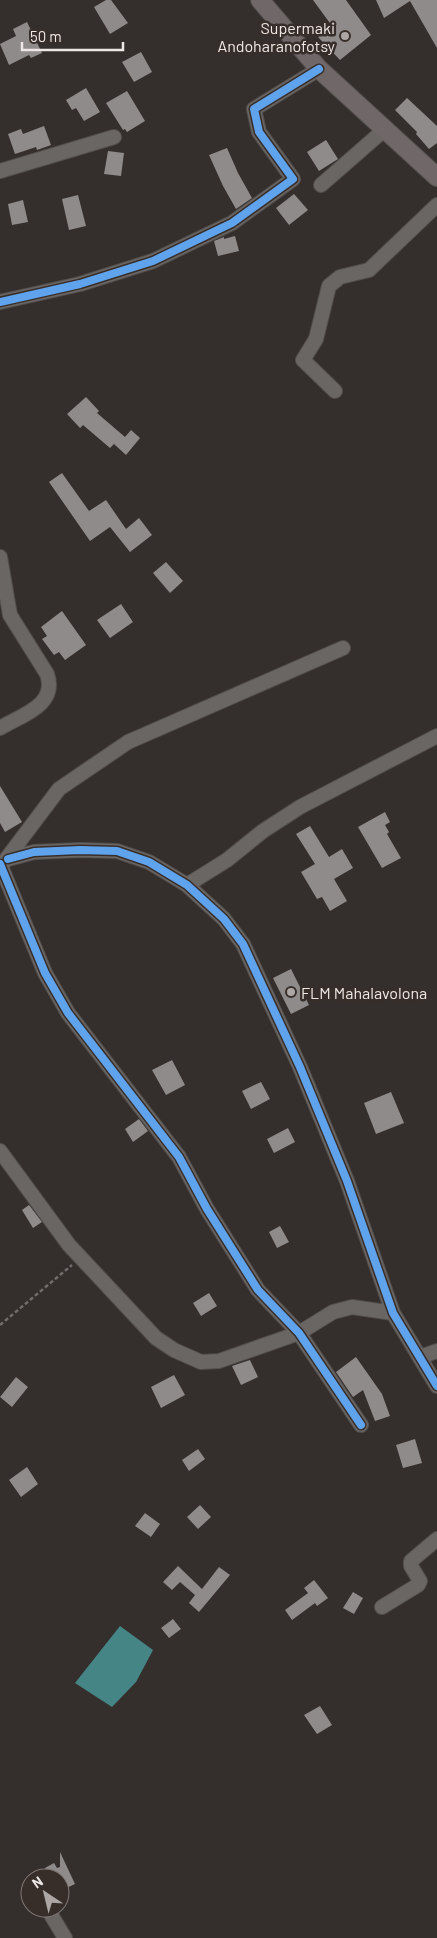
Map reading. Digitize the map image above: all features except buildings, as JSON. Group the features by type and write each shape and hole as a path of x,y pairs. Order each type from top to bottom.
{"main road":[{"path":"260,0 319,69 437,178"}],"street":[{"path":"0,302 80,284 153,261 232,222 294,179 259,132 254,109 319,69"},
{"path":"321,185 384,130"},
{"path":"0,171 114,137"},
{"path":"335,391 303,360 316,338 329,286 340,277 369,270 437,204"},
{"path":"0,557 10,615 47,674 51,685 44,702 0,728"},
{"path":"2,863 58,789 128,742 343,648"},
{"path":"187,885 227,860 263,831 300,807 437,736"},
{"path":"2,863 34,852 117,851 149,862 187,885 224,919 243,944 300,1067 347,1181 394,1313 437,1386"},
{"path":"2,863 45,974 68,1013 180,1157 208,1209 258,1290 299,1334 361,1424"},
{"path":"0,1151 69,1245 156,1338 174,1350 201,1362 219,1362 299,1334 333,1312 352,1307 394,1313"},
{"path":"420,1357 437,1351"},
{"path":"382,1607 418,1585 420,1581 411,1566 411,1561 414,1556 437,1538"},
{"path":"53,1918 65,1938"}],"path":[{"path":"0,1325 41,1293 80,1257"}],"water":[{"path":"120,1626 153,1650 136,1682 112,1707 75,1683"}],"cycle path":[{"path":"0,302 80,284 153,261 232,223 293,179 259,132 254,109 319,69"},
{"path":"8,859 34,852 117,851 149,862 187,885 224,919 243,944 300,1067 347,1181 393,1313 437,1386"},
{"path":"0,864 45,973 68,1013 179,1157 207,1209 258,1290 299,1333 361,1425"}],"place":[{"name":"Supermaki Andoharanofotsy","path":"345,36"},
{"name":"FLM Mahalavolona","path":"291,992"}]}
